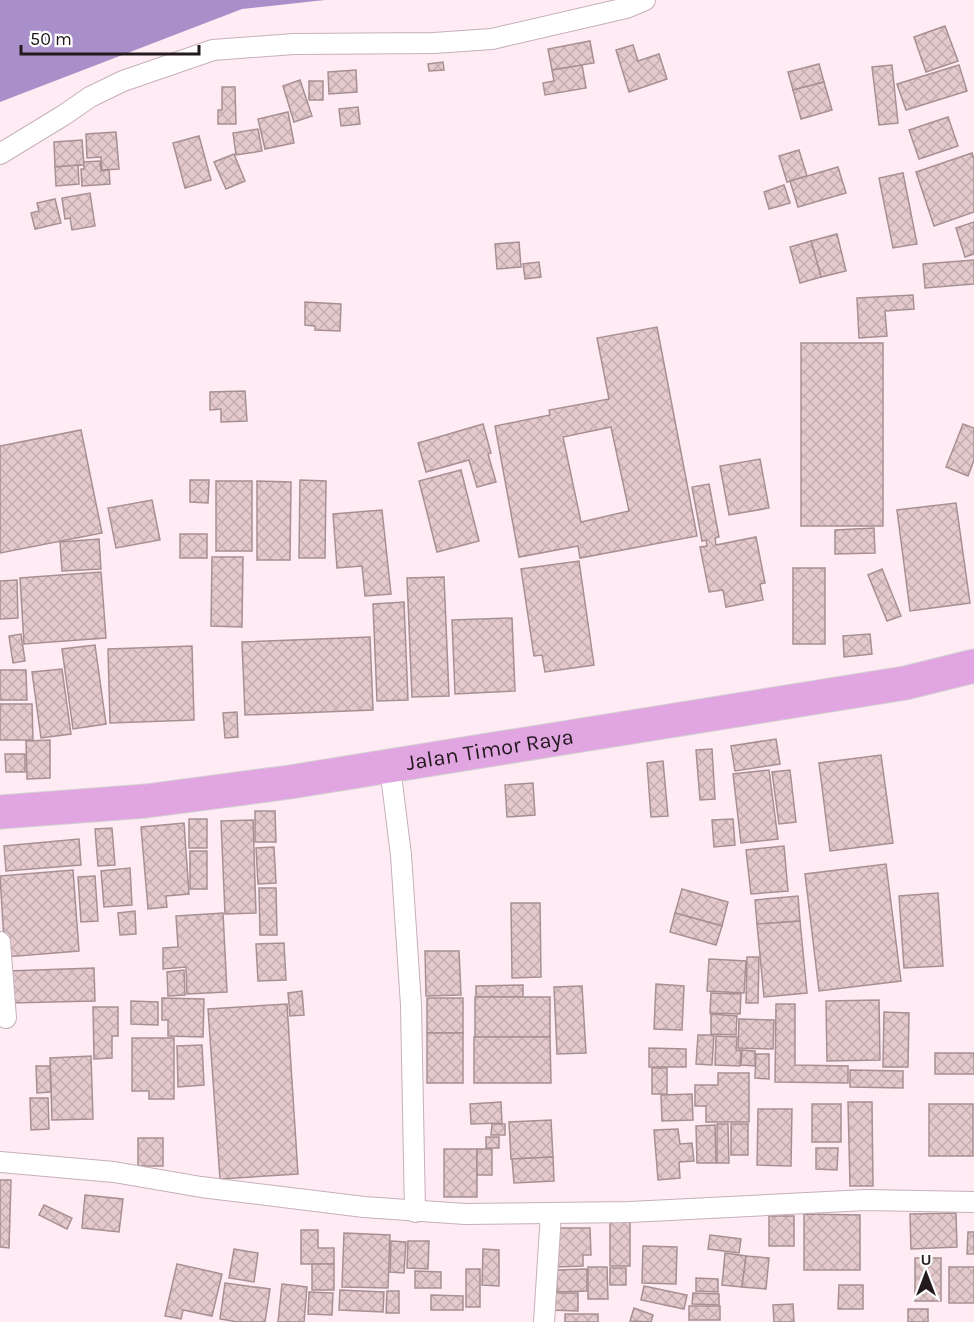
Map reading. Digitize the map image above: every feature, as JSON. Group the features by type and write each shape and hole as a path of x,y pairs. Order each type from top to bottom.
{"highway":[{"name":"Jalan Timor Raya","path":"0,812 146,801 390,767 905,683 974,666"}],"street":[{"path":"0,154 90,97 123,81 213,50 294,44 434,43 492,39 626,8 645,0"},
{"path":"390,767 401,855 411,1005 415,1212"},
{"path":"0,942 6,1018"},
{"path":"0,1162 114,1173 201,1187 376,1209 465,1215 630,1212 866,1200 974,1202"},
{"path":"544,1322 551,1213"}],"shaded area":[{"path":"0,0 325,0 242,9 0,102"}],"building":[{"path":"945,26 958,61 926,72 914,37"},
{"path":"590,41 594,63 552,70 548,49"},
{"path":"633,45 638,61 659,54 667,79 629,92 616,50"},
{"path":"443,62 444,70 429,71 428,64"},
{"path":"819,64 824,82 793,90 788,72"},
{"path":"582,65 586,88 545,95 543,83 554,81 552,70"},
{"path":"892,65 898,123 879,125 872,67"},
{"path":"959,65 967,91 906,110 897,84"},
{"path":"356,70 357,92 329,94 328,72"},
{"path":"300,80 312,116 294,122 283,86"},
{"path":"309,81 323,81 323,100 309,100"},
{"path":"824,82 832,110 801,119 793,90"},
{"path":"222,87 235,87 236,124 218,124 218,110 222,110"},
{"path":"358,107 360,124 341,126 339,109"},
{"path":"288,112 294,143 265,149 258,119"},
{"path":"948,117 958,146 919,159 909,130"},
{"path":"258,129 262,151 236,155 233,133"},
{"path":"116,132 119,169 102,170 101,157 87,158 86,134"},
{"path":"199,136 211,180 185,188 173,143"},
{"path":"82,140 84,165 55,167 54,142"},
{"path":"799,150 807,176 787,182 779,156"},
{"path":"972,153 974,212 934,226 916,172"},
{"path":"234,154 245,181 226,189 214,162"},
{"path":"100,161 101,171 109,170 110,184 82,186 81,169 84,169 84,162"},
{"path":"78,165 79,184 56,186 55,167"},
{"path":"838,167 846,193 798,207 790,181"},
{"path":"903,173 917,244 893,248 879,178"},
{"path":"784,185 790,203 769,209 764,192"},
{"path":"90,193 95,226 72,230 70,218 65,219 62,198"},
{"path":"55,199 61,223 35,229 31,213 39,211 37,203"},
{"path":"974,222 974,254 965,257 956,228"},
{"path":"837,234 846,271 821,277 811,241"},
{"path":"811,241 821,277 800,283 790,247"},
{"path":"519,242 521,267 497,269 495,244"},
{"path":"974,260 974,284 925,288 923,264"},
{"path":"539,262 541,277 525,279 523,264"},
{"path":"913,295 914,309 885,311 887,336 859,338 857,298"},
{"path":"305,302 341,304 340,331 315,330 315,326 305,325"},
{"path":"657,327 697,536 580,558 578,546 519,557 495,426 550,415 549,410 609,399 597,338","holes":["611,427 629,511 581,522 563,437"]},
{"path":"801,343 883,343 883,526 801,526"},
{"path":"245,391 247,421 221,422 221,409 210,410 210,392"},
{"path":"483,424 496,482 477,487 469,460 426,472 418,443"},
{"path":"963,424 974,428 974,460 968,476 946,467"},
{"path":"81,430 102,533 0,553 0,446"},
{"path":"760,459 769,508 729,515 720,466"},
{"path":"461,470 479,541 437,552 419,481"},
{"path":"190,480 209,480 208,503 190,502"},
{"path":"300,480 326,481 325,558 299,558"},
{"path":"216,481 252,481 252,551 216,551"},
{"path":"257,481 291,482 290,560 257,560"},
{"path":"709,484 719,537 715,538 716,545 756,537 765,583 760,584 763,600 726,607 723,590 709,592 700,547 707,546 706,540 702,541 692,487"},
{"path":"152,500 160,540 116,548 108,508"},
{"path":"956,503 970,603 910,611 897,510"},
{"path":"382,510 391,594 365,596 362,566 337,568 333,514"},
{"path":"874,528 875,553 835,554 835,530"},
{"path":"180,534 207,534 207,558 180,558"},
{"path":"99,539 101,569 62,571 60,542"},
{"path":"212,557 243,557 242,627 211,626"},
{"path":"579,561 594,665 545,672 542,655 534,656 521,569"},
{"path":"793,568 825,568 825,644 793,644"},
{"path":"882,569 901,616 887,621 868,575"},
{"path":"101,572 106,638 24,644 20,578"},
{"path":"444,577 449,696 412,697 407,578"},
{"path":"17,580 18,618 0,619 0,581"},
{"path":"404,602 408,700 377,701 373,604"},
{"path":"512,618 515,691 455,694 452,620"},
{"path":"21,634 25,661 13,663 9,636"},
{"path":"870,634 872,654 844,657 843,636"},
{"path":"370,637 373,710 245,715 242,642"},
{"path":"95,645 106,724 73,729 62,649"},
{"path":"192,646 194,720 110,723 108,649"},
{"path":"62,669 71,734 41,738 32,672"},
{"path":"0,670 26,670 27,700 0,700"},
{"path":"0,704 32,704 33,740 0,740"},
{"path":"237,712 238,737 225,738 223,713"},
{"path":"776,739 780,764 735,771 731,746"},
{"path":"50,740 50,778 27,779 26,741"},
{"path":"712,749 715,799 700,800 696,750"},
{"path":"5,754 25,754 25,772 6,772"},
{"path":"881,755 893,843 830,851 819,763"},
{"path":"663,761 668,816 651,817 647,763"},
{"path":"769,770 778,839 741,843 733,774"},
{"path":"790,770 796,822 779,824 772,772"},
{"path":"533,783 535,815 507,817 505,785"},
{"path":"255,811 275,811 276,842 255,842"},
{"path":"189,819 207,819 207,848 189,848"},
{"path":"733,819 735,845 714,847 712,820"},
{"path":"253,820 256,913 225,914 221,821"},
{"path":"184,823 189,894 166,896 167,907 148,909 141,827"},
{"path":"112,828 115,865 98,866 95,829"},
{"path":"79,839 81,865 6,871 4,846"},
{"path":"784,846 788,891 751,894 746,850"},
{"path":"274,847 276,883 258,884 256,848"},
{"path":"190,851 207,851 207,889 190,889"},
{"path":"886,864 901,981 819,991 805,874"},
{"path":"130,868 132,905 104,907 101,871"},
{"path":"73,870 79,951 5,957 0,876"},
{"path":"95,876 98,921 81,922 78,877"},
{"path":"259,888 276,888 277,935 260,935"},
{"path":"682,889 728,902 722,926 675,913"},
{"path":"938,893 943,966 904,968 899,896"},
{"path":"798,896 800,921 757,924 755,900"},
{"path":"511,903 540,903 541,977 512,978"},
{"path":"135,911 136,934 120,935 118,913"},
{"path":"223,913 227,992 187,994 186,967 163,969 163,948 178,947 176,916"},
{"path":"675,913 722,926 716,945 670,932"},
{"path":"800,921 807,993 764,997 757,924"},
{"path":"284,943 286,980 258,981 256,944"},
{"path":"425,951 459,951 461,995 426,996"},
{"path":"747,957 759,957 758,1003 746,1003"},
{"path":"709,959 746,961 744,993 707,991"},
{"path":"94,968 95,1001 10,1003 8,971"},
{"path":"184,970 185,995 168,996 167,972"},
{"path":"656,984 684,986 682,1030 654,1029"},
{"path":"523,985 523,997 476,997 476,986"},
{"path":"582,986 586,1053 557,1054 554,987"},
{"path":"302,991 304,1015 290,1016 288,993"},
{"path":"711,993 741,994 740,1014 710,1013"},
{"path":"475,997 550,997 550,1037 475,1037"},
{"path":"162,998 204,999 203,1037 168,1036 168,1020 162,1020"},
{"path":"427,998 463,998 463,1033 427,1033"},
{"path":"879,1000 880,1060 827,1061 826,1001"},
{"path":"131,1001 158,1002 158,1025 131,1024"},
{"path":"287,1004 298,1174 220,1179 208,1009"},
{"path":"776,1004 795,1004 795,1065 848,1066 848,1083 775,1082"},
{"path":"93,1007 118,1007 118,1036 112,1036 112,1058 94,1059"},
{"path":"884,1012 909,1013 908,1067 883,1067"},
{"path":"711,1014 737,1016 736,1035 711,1034"},
{"path":"739,1019 774,1020 773,1049 738,1048"},
{"path":"427,1033 463,1033 463,1083 427,1083"},
{"path":"698,1035 714,1035 712,1065 696,1064"},
{"path":"716,1036 737,1037 736,1050 741,1050 740,1066 715,1065"},
{"path":"474,1037 550,1037 551,1083 474,1083"},
{"path":"132,1038 174,1038 174,1099 149,1099 149,1091 132,1091"},
{"path":"202,1045 204,1085 178,1087 177,1046"},
{"path":"649,1048 686,1049 686,1067 649,1067"},
{"path":"742,1050 755,1051 755,1066 741,1065"},
{"path":"935,1053 974,1053 974,1074 935,1074"},
{"path":"756,1054 769,1054 769,1079 755,1078"},
{"path":"91,1056 93,1119 52,1120 50,1058"},
{"path":"36,1066 50,1066 51,1092 37,1093"},
{"path":"652,1068 667,1068 667,1094 652,1094"},
{"path":"850,1070 903,1071 903,1088 850,1087"},
{"path":"718,1073 749,1073 749,1122 706,1122 706,1106 695,1106 695,1085 718,1085"},
{"path":"692,1094 693,1120 662,1121 661,1095"},
{"path":"30,1098 48,1098 49,1129 31,1130"},
{"path":"501,1102 502,1123 471,1124 470,1104"},
{"path":"848,1102 872,1102 873,1186 850,1186"},
{"path":"812,1104 841,1104 841,1142 812,1142"},
{"path":"929,1104 973,1104 973,1156 929,1156"},
{"path":"758,1109 792,1109 791,1166 757,1165"},
{"path":"551,1120 553,1157 511,1159 509,1122"},
{"path":"492,1124 505,1124 505,1135 491,1135"},
{"path":"717,1124 728,1124 729,1163 717,1163"},
{"path":"731,1124 748,1124 748,1155 731,1155"},
{"path":"715,1125 716,1163 697,1163 696,1126"},
{"path":"678,1129 680,1144 692,1143 694,1161 679,1162 680,1178 658,1180 654,1130"},
{"path":"486,1137 499,1137 499,1148 486,1148"},
{"path":"138,1138 163,1138 163,1166 138,1166"},
{"path":"816,1148 838,1148 837,1170 816,1169"},
{"path":"444,1149 477,1149 477,1197 444,1197"},
{"path":"477,1149 492,1149 492,1175 477,1175"},
{"path":"553,1157 554,1181 514,1183 512,1159"},
{"path":"0,1180 11,1180 9,1248 0,1247"},
{"path":"85,1195 123,1199 119,1232 82,1228"},
{"path":"44,1205 72,1218 67,1229 39,1215"},
{"path":"956,1213 957,1247 911,1249 910,1214"},
{"path":"804,1214 860,1215 860,1270 804,1270"},
{"path":"769,1216 794,1216 794,1246 769,1246"},
{"path":"610,1219 630,1219 630,1266 610,1266"},
{"path":"555,1228 590,1228 591,1255 583,1255 583,1266 556,1267"},
{"path":"301,1230 318,1230 318,1248 334,1248 334,1264 301,1264"},
{"path":"968,1232 974,1232 974,1254 967,1254"},
{"path":"344,1233 390,1235 388,1288 342,1287"},
{"path":"710,1235 741,1239 739,1253 708,1249"},
{"path":"391,1241 406,1242 404,1273 390,1272"},
{"path":"408,1241 429,1241 428,1269 407,1268"},
{"path":"643,1246 677,1247 676,1284 642,1283"},
{"path":"234,1249 258,1253 254,1282 229,1278"},
{"path":"483,1249 499,1250 499,1286 482,1285"},
{"path":"725,1253 746,1256 742,1287 722,1285"},
{"path":"746,1256 769,1258 766,1289 742,1287"},
{"path":"915,1258 941,1258 941,1301 915,1301"},
{"path":"177,1264 222,1274 212,1316 183,1310 181,1319 165,1316"},
{"path":"312,1264 334,1264 334,1290 312,1290"},
{"path":"588,1267 607,1267 608,1299 588,1299"},
{"path":"949,1267 974,1267 974,1303 949,1303"},
{"path":"610,1268 626,1268 626,1285 610,1285"},
{"path":"466,1269 480,1269 480,1307 466,1307"},
{"path":"587,1269 587,1291 557,1292 557,1270"},
{"path":"415,1271 441,1272 441,1288 415,1288"},
{"path":"696,1278 718,1279 718,1292 696,1291"},
{"path":"225,1283 270,1289 265,1322 220,1319"},
{"path":"282,1284 307,1287 304,1322 278,1322"},
{"path":"839,1285 863,1285 863,1309 838,1309"},
{"path":"644,1286 687,1295 684,1309 641,1300"},
{"path":"340,1290 384,1292 383,1312 339,1310"},
{"path":"387,1291 399,1291 399,1313 386,1313"},
{"path":"309,1292 333,1293 332,1315 308,1314"},
{"path":"550,1293 578,1293 578,1311 550,1310"},
{"path":"693,1293 719,1294 719,1305 692,1304"},
{"path":"431,1295 463,1296 463,1310 431,1310"},
{"path":"793,1304 794,1322 774,1322 773,1305"},
{"path":"689,1306 720,1306 720,1320 689,1320"},
{"path":"634,1308 653,1315 651,1322 630,1321"},
{"path":"908,1309 928,1309 928,1322 908,1322"},
{"path":"565,1314 598,1314 598,1322 565,1322"}]}
